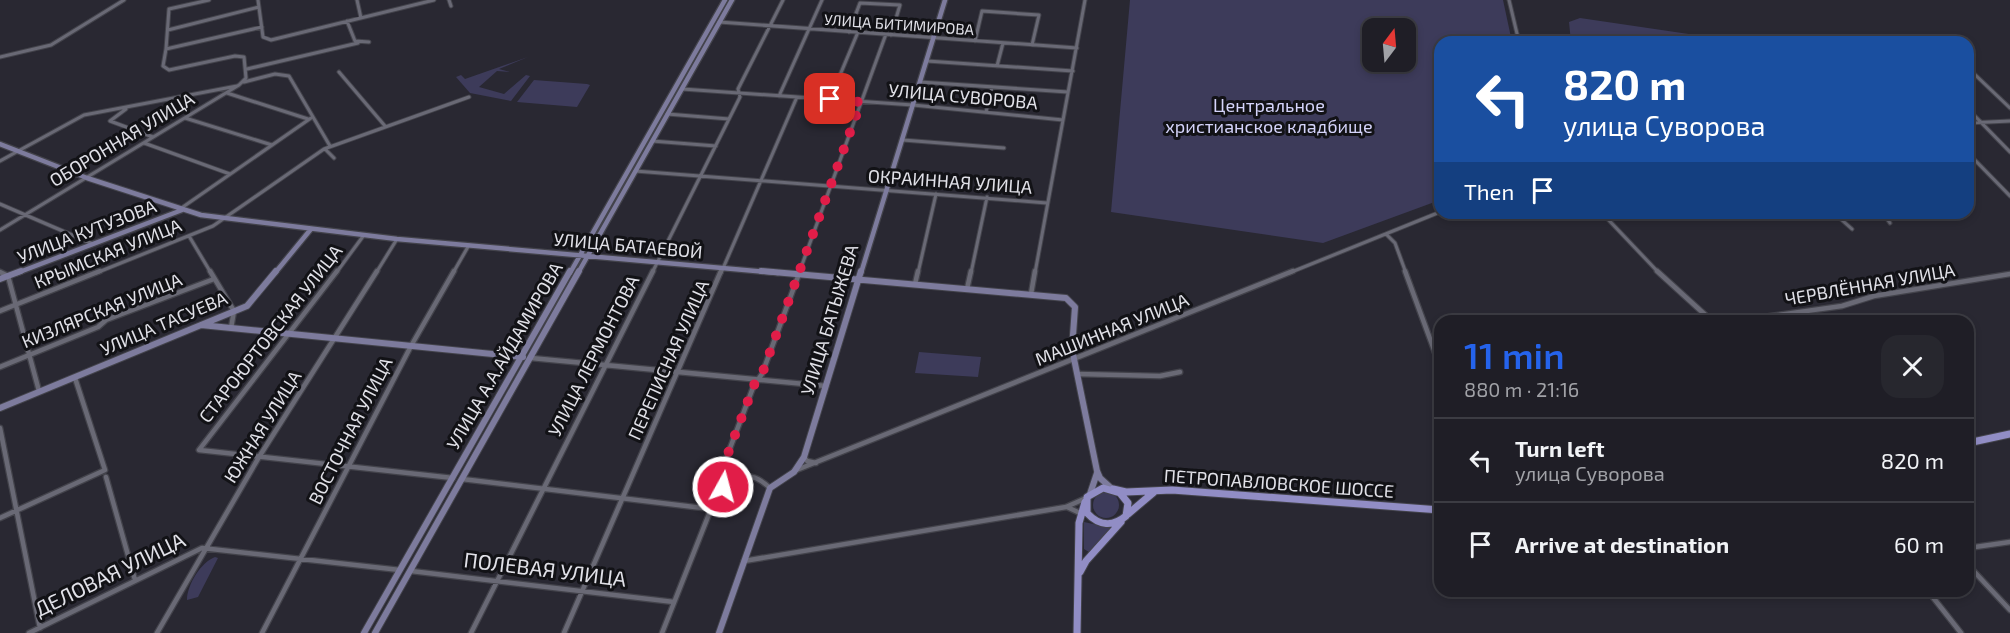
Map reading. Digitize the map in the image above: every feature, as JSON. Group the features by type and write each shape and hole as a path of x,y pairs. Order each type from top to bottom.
{"main road":[{"name":"УЛИЦА А.А.АЙДАМИРОВА","path":"364,633 726,0"},
{"name":"УЛИЦА А.А.АЙДАМИРОВА","path":"375,633 732,0"},
{"name":"УЛИЦА БАТЫЖЕВА","path":"770,488 794,472 804,457 945,0"},
{"name":"УЛИЦА БАТАЕВОЙ","path":"0,144 87,178 181,210 224,218 397,239 1058,297 1071,302 1076,313 1072,337 1074,360"},
{"name":"УЛИЦА КУТУЗОВА","path":"0,279 181,210"},
{"name":"УЛИЦА ТАСУЕВА","path":"0,408 234,311 253,301 311,229"},
{"path":"199,325 531,358"},
{"path":"1074,360 1097,471 1100,478 1125,498 1128,510 1124,518 1110,524 1090,518 1087,498"},
{"path":"1974,442 2010,434"},
{"path":"1077,633 1081,513 1097,471"},
{"path":"719,633 770,488"},
{"path":"1087,498 1103,488 1155,491"},
{"name":"ПЕТРОПАВЛОВСКОЕ ШОССЕ","path":"1078,575 1086,561 1124,518 1155,491 1172,490 1434,510"},
{"path":"385,596 393,598"}],"street":[{"path":"0,57 51,45 124,0"},
{"path":"209,0 169,9 163,66 166,69 241,56 244,57 247,68 244,82 275,74 289,76 310,119 330,146"},
{"path":"258,0 263,37 271,40 434,0"},
{"path":"357,0 361,18"},
{"path":"402,0 405,7"},
{"path":"449,0 452,6"},
{"name":"УЛИЦА ЛЕРМОНТОВА","path":"471,633 716,146 783,0"},
{"path":"779,96 822,0"},
{"path":"1031,295 1085,0"},
{"path":"1509,0 1518,36"},
{"path":"662,633 711,509 723,487 724,469 799,276 861,102 900,5 860,3 849,32"},
{"path":"168,30 259,8"},
{"path":"975,41 982,11 1039,15 1032,45"},
{"path":"347,21 358,43"},
{"name":"УЛИЦА БИТИМИРОВА","path":"719,22 1077,48"},
{"path":"166,49 262,27"},
{"path":"830,99 858,32"},
{"path":"247,68 369,42"},
{"path":"997,66 1003,43"},
{"path":"927,61 1073,71"},
{"path":"339,72 385,126"},
{"path":"1974,74 2010,108"},
{"name":"ОБОРОННАЯ УЛИЦА","path":"0,230 244,82"},
{"path":"920,82 1068,92"},
{"path":"0,161 84,115 239,85"},
{"path":"986,112 992,87"},
{"name":"УЛИЦА СУВОРОВА","path":"681,88 913,105 1063,120"},
{"path":"226,93 310,119"},
{"name":"КРЫМСКАЯ УЛИЦА","path":"0,311 189,236 224,218 324,148 469,97"},
{"name":"ПЕРЕПИСНАЯ УЛИЦА","path":"564,633 797,98"},
{"path":"127,108 110,121 153,136"},
{"path":"667,114 729,119"},
{"path":"1974,115 2010,152"},
{"path":"185,118 272,145"},
{"path":"181,210 310,119"},
{"path":"1974,123 2010,121"},
{"path":"903,140 1004,148"},
{"path":"652,141 716,146"},
{"path":"143,142 230,174"},
{"path":"324,148 334,158"},
{"path":"1974,159 2010,196"},
{"name":"ОКРАИННАЯ УЛИЦА","path":"635,171 1047,203"},
{"path":"915,285 936,194"},
{"path":"967,289 987,197"},
{"path":"0,204 93,244"},
{"name":"МАШИННАЯ УЛИЦА","path":"794,472 1434,214"},
{"path":"1608,219 1663,277 1705,315"},
{"path":"1841,219 1852,229"},
{"path":"1887,219 1890,223"},
{"path":"1386,234 1395,243 1434,350"},
{"name":"СТАРОЮРТОВСКАЯ УЛИЦА","path":"260,457 199,450 364,235"},
{"path":"189,236 234,311 231,328"},
{"name":"ЮЖНАЯ УЛИЦА","path":"157,633 260,457 397,239"},
{"name":"ВОСТОЧНАЯ УЛИЦА","path":"262,633 411,346 469,244"},
{"path":"0,272 8,276 39,392"},
{"name":"ЧЕРВЛЁННАЯ УЛИЦА","path":"1778,315 1842,306 1874,296 2010,274"},
{"name":"КИЗЛЯРСКАЯ УЛИЦА","path":"0,367 98,327 106,320 214,279"},
{"path":"531,358 826,386"},
{"path":"1077,374 1160,376 1180,372"},
{"path":"0,518 105,470 75,378"},
{"path":"0,428 40,628"},
{"path":"260,457 453,478"},
{"path":"804,457 813,463 822,462"},
{"path":"724,469 742,475 758,476 770,488"},
{"path":"723,487 742,475"},
{"path":"106,477 135,580"},
{"path":"462,479 711,509"},
{"path":"744,561 1066,507 1087,498"},
{"path":"1066,507 1090,518"},
{"path":"1974,547 2010,542"},
{"path":"206,548 400,570"},
{"name":"ДЕЛОВАЯ УЛИЦА","path":"29,633 135,580 206,548"},
{"name":"ПОЛЕВАЯ УЛИЦА","path":"411,571 674,602"},
{"path":"1974,571 2010,610"},
{"path":"1933,597 1961,633"}],"green space":[{"name":"Центральное христианское кладбище","path":"1130,0 1503,0 1511,36 1434,36 1434,202 1323,243 1111,212"},
{"path":"1580,18 1702,36 1570,36 1569,22"},
{"path":"528,57 499,69 510,72 497,71 479,87 504,94 526,75 530,76 511,101 470,93 456,77 461,75 465,79"},
{"path":"534,80 590,85 577,107 517,102"},
{"path":"919,352 981,357 978,377 915,373"},
{"path":"1106,492 1115,496 1119,505 1115,514 1106,518 1097,514 1093,505 1097,496"},
{"path":"1084,522 1111,528 1089,552 1084,549"},
{"path":"215,557 218,558 198,597 187,600 189,588 196,575"}],"route":[{"path":"723,487 724,464 754,385 762,374 861,102 830,99"}]}
